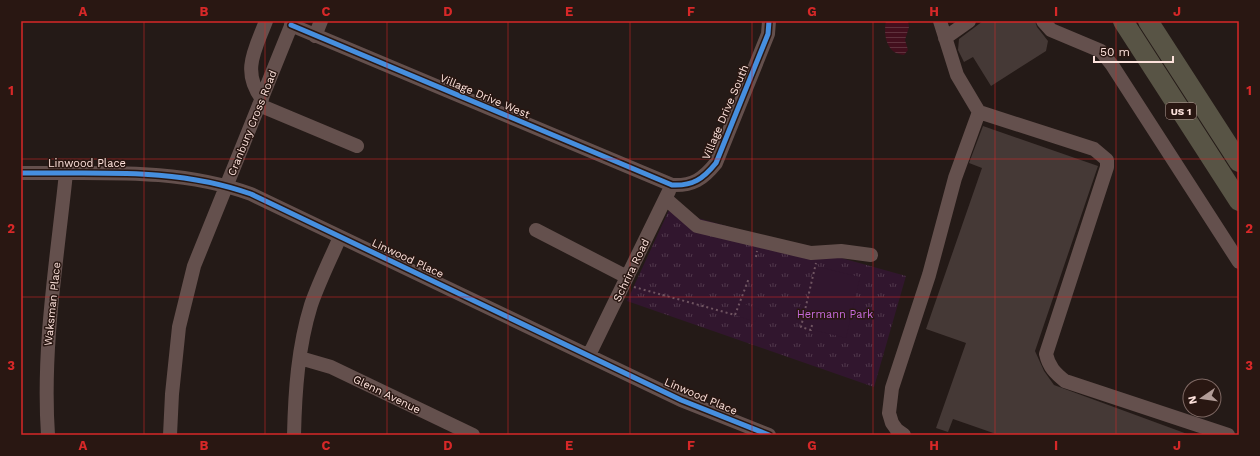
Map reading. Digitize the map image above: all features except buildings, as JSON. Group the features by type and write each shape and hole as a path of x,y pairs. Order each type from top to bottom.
{"highway":[{"path":"1116,21 1140,48"},
{"name":"US 1","path":"1123,21 1239,201"},
{"name":"US 1","path":"1148,21 1239,162"},
{"path":"1219,131 1239,139"}],"street":[{"path":"266,21 250,63 254,88 261,102 357,146"},
{"path":"316,36 321,21"},
{"name":"Village Drive South","path":"672,185 683,186 699,180 706,176 716,163 768,34 769,21"},
{"path":"940,21 957,76 979,112 1094,149 1107,160 1107,167 1046,354 1048,364 1065,381 1228,435"},
{"path":"945,38 969,21"},
{"path":"1043,21 1051,30 1088,44 1101,51 1112,65 1239,262"},
{"name":"Cranbury Cross Road","path":"170,435 172,394 179,327 194,266 292,23"},
{"name":"Village Drive West","path":"292,23 316,36 672,185"},
{"path":"904,435 897,430 892,423 889,413 892,388 929,275 955,178 979,112"},
{"name":"Linwood Place","path":"21,173 120,172 160,174 227,185 251,194 681,400 768,435"},
{"name":"Waksman Place","path":"48,435 46,384 47,347 66,173"},
{"name":"Schrira Road","path":"589,355 632,279 672,185"},
{"path":"666,199 697,226 811,253 841,251 871,256"},
{"path":"536,230 632,279"},
{"path":"294,435 294,397 300,358 312,305 340,237"},
{"name":"Glenn Avenue","path":"300,358 331,367 473,435"}],"path":[{"path":"810,260 817,262 801,327 811,330 812,325"},
{"path":"632,279 634,287 642,290 735,315 749,278"}],"green space":[{"name":"Hermann Park","path":"669,210 906,276 874,387 627,301"},
{"path":"815,266 860,277 846,338 801,327"},
{"path":"739,302 761,310 755,322 735,315"}],"shaded area":[{"path":"886,21 908,21 909,27 905,40 908,50 904,55 898,54 890,48 885,32"}],"cycle path":[{"path":"291,25 672,185 679,185 692,183 707,173 716,163 768,34 769,21"},
{"path":"21,173 108,173 166,176 194,179 223,185 251,194 681,400 769,435"}]}
